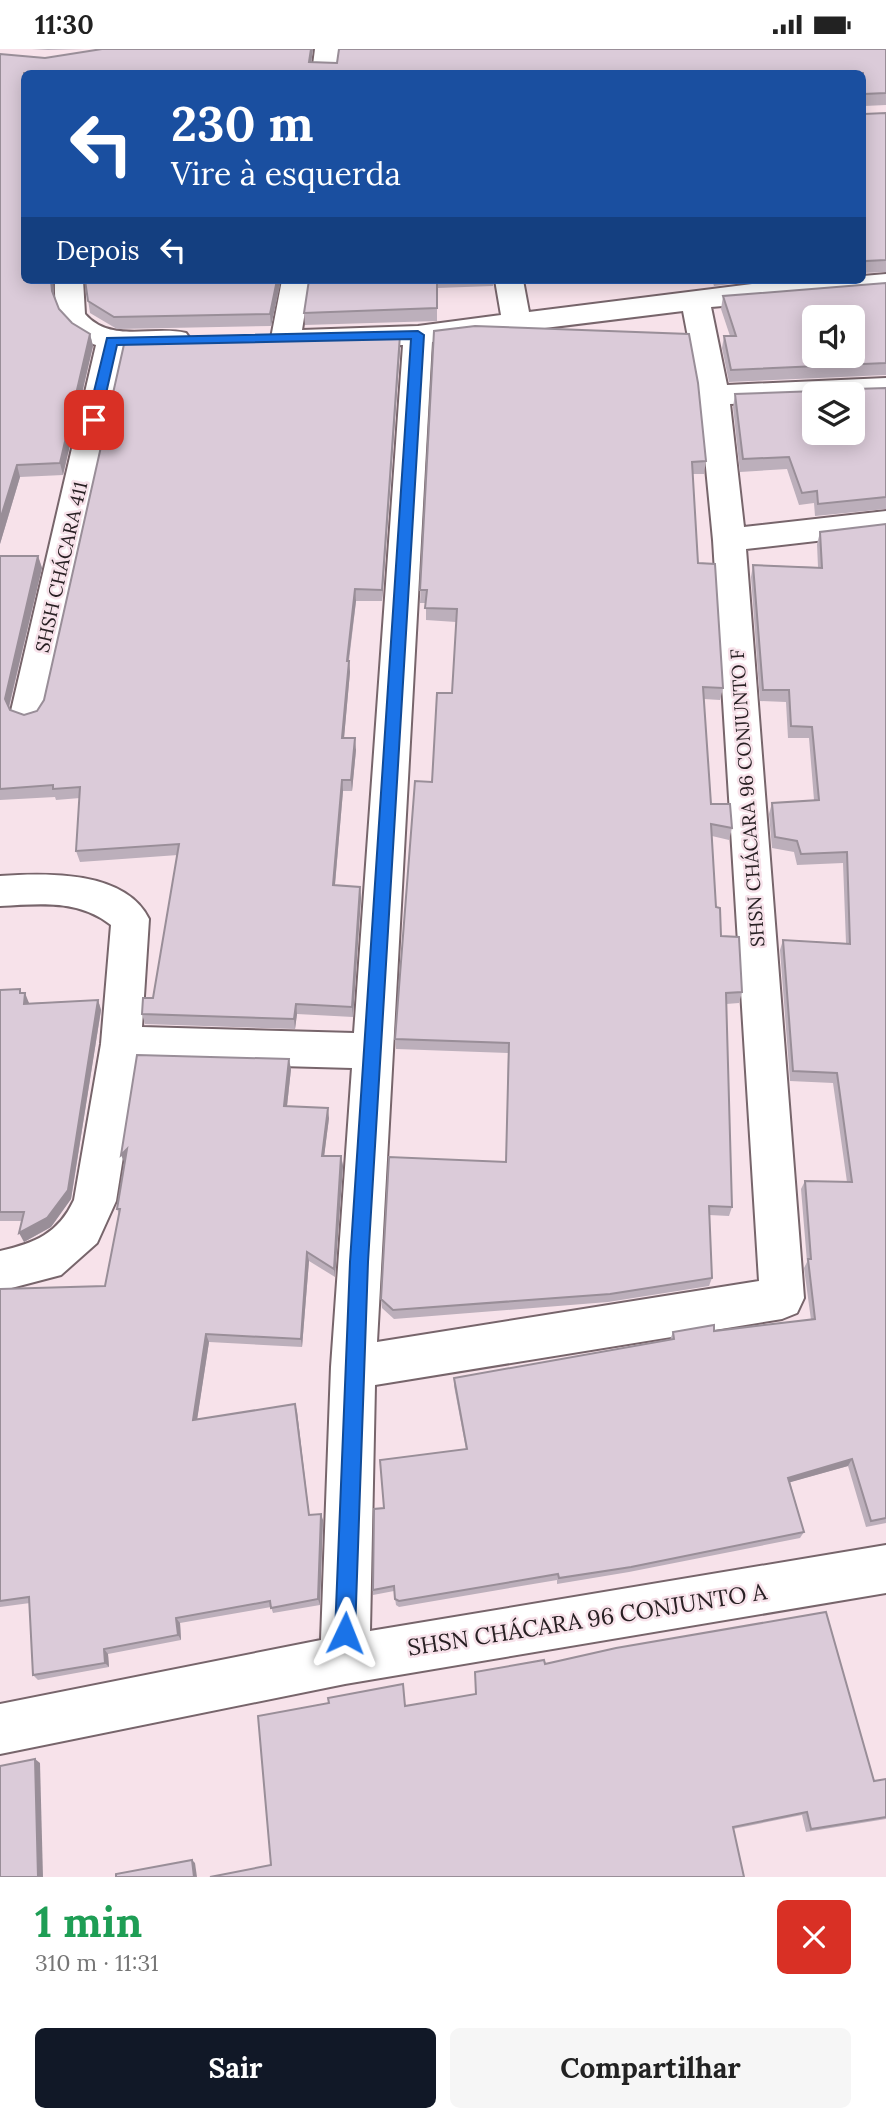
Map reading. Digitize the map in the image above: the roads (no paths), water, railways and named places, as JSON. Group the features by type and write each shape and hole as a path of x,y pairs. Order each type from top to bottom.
{"street":[{"path":"324,70 327,49"},
{"path":"294,284 272,338 418,335 768,291 886,283"},
{"path":"69,284 69,307 73,319 85,329 112,341 205,339"},
{"path":"510,284 517,324"},
{"name":"SHSN CHÁCARA 96 CONJUNTO F","path":"354,1367 782,1298 729,540 714,395 695,301"},
{"path":"345,1660 354,1367 371,1051 418,335"},
{"name":"SHSH CHÁCARA 411","path":"28,711 112,341"},
{"path":"714,395 886,388"},
{"path":"729,540 886,522"},
{"path":"0,891 56,888 88,893 113,904 130,919 121,1044 95,1201 68,1245 46,1261 6,1271"},
{"path":"121,1044 371,1051"},
{"name":"SHSN CHÁCARA 96 CONJUNTO A","path":"0,1729 345,1660 886,1569"}]}
